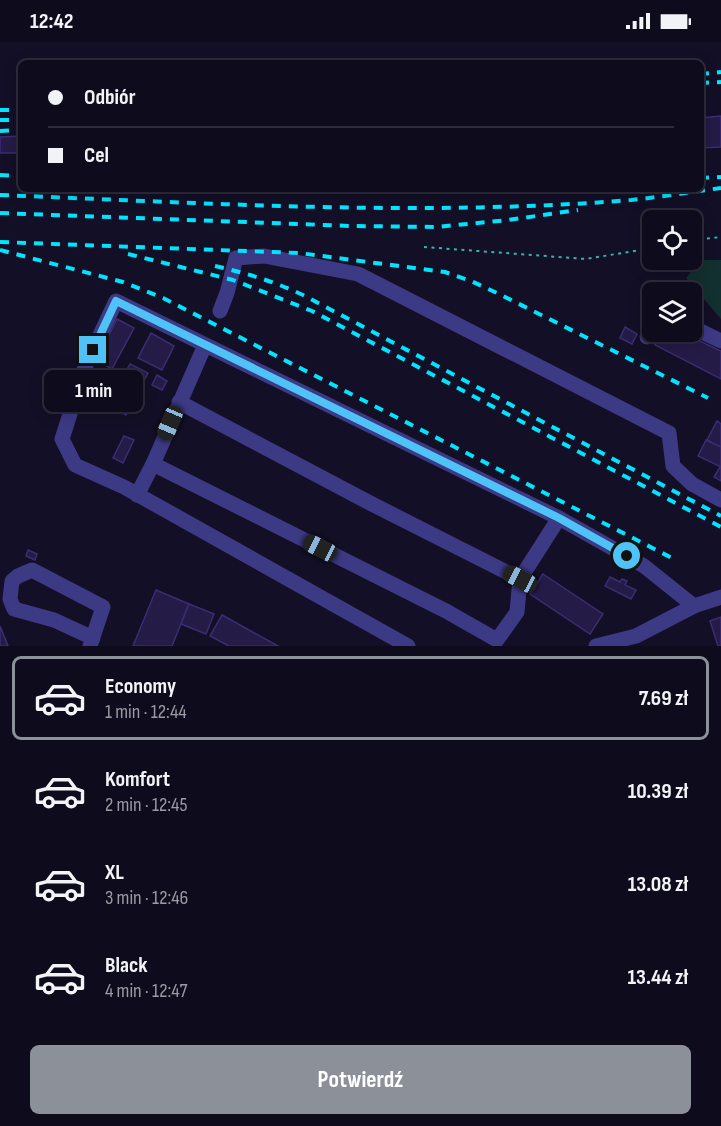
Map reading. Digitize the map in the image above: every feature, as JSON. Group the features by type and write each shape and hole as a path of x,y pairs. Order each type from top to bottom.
{"lane":[{"path":"220,311 236,258 264,256 358,274 669,433 673,466 692,484 721,500"},
{"path":"408,646 137,495 75,465 62,439 85,367 116,301 559,518 644,566 694,606"},
{"path":"702,332 721,341"},
{"path":"137,495 205,345"},
{"path":"179,402 369,503 520,579"},
{"path":"153,464 446,611 499,643 517,612 520,579 559,518"},
{"path":"32,570 102,607 92,642 64,624 14,609 10,599 12,581 32,570"},
{"path":"624,646 636,636 694,606 721,597"},
{"path":"596,646 636,636"}],"path":[{"path":"702,239 721,237"},
{"path":"424,247 586,259 642,250"}],"green space":[{"path":"702,260 721,260 721,319 702,297 702,282 689,282 686,278 693,270 702,270"}],"building":[{"path":"721,116 721,147 704,148 704,118"},
{"path":"18,136 18,153 0,153 0,137"},
{"path":"117,319 134,328 112,369 96,360"},
{"path":"625,327 637,334 632,344 620,338"},
{"path":"151,333 174,346 162,370 138,358"},
{"path":"656,342 702,342 721,351 721,379 655,345"},
{"path":"130,364 148,373 126,415 108,405"},
{"path":"157,375 167,381 162,390 152,385"},
{"path":"717,421 721,424 721,447 707,440"},
{"path":"124,436 134,440 123,463 113,458"},
{"path":"706,440 721,447 721,467 698,456"},
{"path":"721,467 721,481 714,477"},
{"path":"28,550 37,554 35,560 26,556"},
{"path":"543,574 603,614 590,634 530,594"},
{"path":"610,577 620,582 622,579 627,581 625,585 636,590 631,599 605,586"},
{"path":"156,590 189,604 172,646 133,646"},
{"path":"189,604 214,614 206,634 181,624"},
{"path":"222,615 278,646 229,646 210,636"},
{"path":"721,617 721,646 718,646 710,621"},
{"path":"0,626 8,646 0,646"}],"railway":[{"path":"704,74 721,72"},
{"path":"704,83 721,82"},
{"path":"0,110 18,110"},
{"path":"0,120 18,120"},
{"path":"0,131 18,130"},
{"path":"0,175 18,176"},
{"path":"704,178 721,177"},
{"path":"704,190 721,188"},
{"path":"0,195 237,205 473,208 631,200 691,192"},
{"path":"0,213 436,227 578,210"},
{"path":"0,242 299,253 445,272 497,293 708,398"},
{"path":"0,250 123,282 163,298 674,559"},
{"path":"128,254 233,280 312,311 721,527"},
{"path":"215,266 261,278 305,296 721,516"}],"route":[{"path":"93,350 116,301 559,518 627,556"}]}
